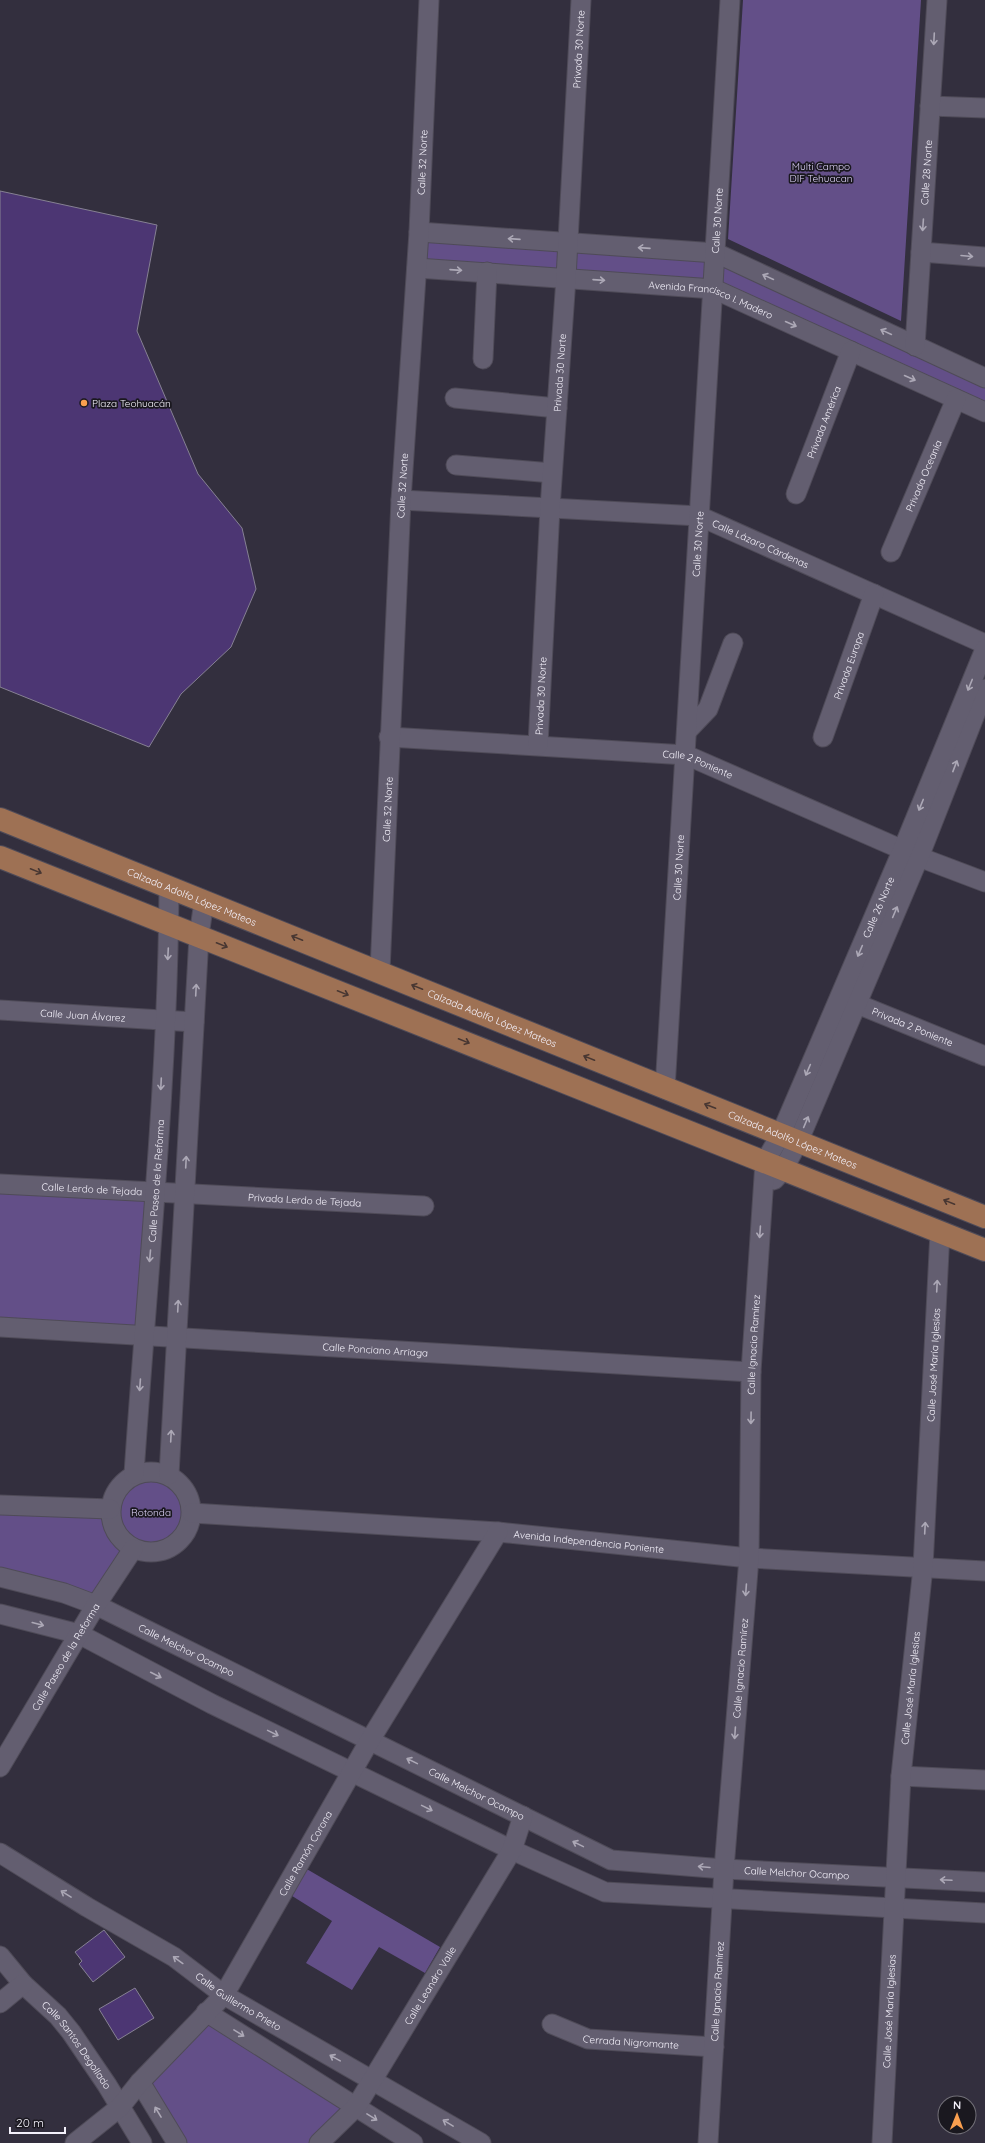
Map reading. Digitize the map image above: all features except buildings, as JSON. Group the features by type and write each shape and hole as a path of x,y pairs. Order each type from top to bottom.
{"main road":[{"name":"Calzada Adolfo López Mateos","path":"0,819 380,971 665,1089 790,1137 985,1217"},
{"path":"0,857 985,1250"}],"street":[{"name":"Calle 32 Norte","path":"380,971 389,737 401,500 419,232 429,0"},
{"name":"Privada 30 Norte","path":"538,745 552,473 566,278 566,243 581,0"},
{"name":"Calle 30 Norte","path":"665,1089 714,289 730,0"},
{"name":"Calle 28 Norte","path":"915,346 937,0"},
{"path":"930,106 985,108"},
{"path":"419,232 716,253 985,378"},
{"path":"921,252 985,258"},
{"name":"Avenida Francisco I. Madero","path":"417,268 714,289 985,412"},
{"path":"483,359 487,272"},
{"name":"Privada América","path":"796,494 851,351"},
{"path":"455,398 557,408"},
{"name":"Privada Oceanía","path":"891,552 956,399"},
{"path":"456,465 552,473"},
{"name":"Calle Lázaro Cárdenas","path":"401,500 699,516 985,644"},
{"name":"Privada Europa","path":"823,738 874,594"},
{"path":"687,731 708,710 733,643"},
{"name":"Calle 26 Norte","path":"911,853 985,649"},
{"name":"Calle 26 Norte","path":"774,1166 790,1137 911,853 985,689"},
{"name":"Calle 2 Poniente","path":"389,737 686,755 911,853 985,882"},
{"name":"Calle Paseo de la Reforma","path":"134,1474 165,1019 170,887"},
{"path":"169,1475 199,936 204,901"},
{"name":"Privada 2 Poniente","path":"848,1000 985,1056"},
{"name":"Calle Juan Álvarez","path":"0,1010 165,1019 194,1022"},
{"name":"Calle Ignacio Ramírez","path":"708,2143 724,1869 749,1558 751,1372 763,1193 774,1166"},
{"name":"Calle Lerdo de Tejada","path":"0,1184 184,1195"},
{"name":"Privada Lerdo de Tejada","path":"184,1195 424,1206"},
{"name":"Calle José María Iglesias","path":"882,2143 901,1776 923,1567 940,1232"},
{"name":"Calle Ponciano Arriaga","path":"0,1326 751,1372"},
{"path":"152,1471 169,1475 186,1491 192,1513 187,1533 173,1548 153,1554 133,1549 116,1532 110,1510 117,1489 134,1474 152,1471"},
{"path":"0,1505 110,1510"},
{"name":"Avenida Independencia Poniente","path":"192,1513 498,1532 749,1558 985,1571"},
{"name":"Calle Ramón Corona","path":"75,2143 120,2107 140,2082 224,1995 370,1740 498,1532"},
{"name":"Calle Paseo de la Reforma","path":"0,1767 96,1605 133,1549"},
{"name":"Calle Melchor Ocampo","path":"0,1577 64,1593 96,1605 611,1860 724,1869 985,1882"},
{"path":"0,1614 79,1634 212,1704 512,1850 605,1892 985,1913"},
{"path":"901,1776 985,1780"},
{"name":"Calle Leandro Valle","path":"319,2143 356,2107 512,1850 524,1816"},
{"name":"Calle Guillermo Prieto","path":"0,1853 87,1907 174,1957 224,1995 373,2079 481,2143"},
{"name":"Calle Santos Degollado","path":"0,1956 23,1984 58,2016 71,2032 95,2065 142,2143"},
{"path":"0,2003 23,1984"},
{"path":"206,2012 413,2143"},
{"name":"Cerrada Nigromante","path":"552,2024 588,2039 714,2047"},
{"path":"140,2082 177,2143"}],"green space":[{"name":"Multi Campo DIF Tehuacan","path":"743,0 921,0 901,321 728,239"},
{"path":"419,232 716,253 985,381 985,408 714,289 417,268"},
{"path":"0,1184 155,1193 143,1335 0,1327"},
{"name":"Rotonda","path":"143,1474 157,1475 178,1486 184,1495 187,1505 188,1516 185,1528 179,1541 152,1552 139,1548 120,1534 113,1511 120,1491 129,1481"},
{"path":"0,1507 108,1511 115,1536 128,1551 95,1605 0,1575"},
{"path":"305,1868 440,1947 425,1973 379,1947 352,1990 306,1963 332,1921 289,1894"},
{"path":"206,2012 356,2107 319,2143 177,2143 140,2082"}],"place":[{"name":"Plaza Teohuacán","path":"84,403"}]}
